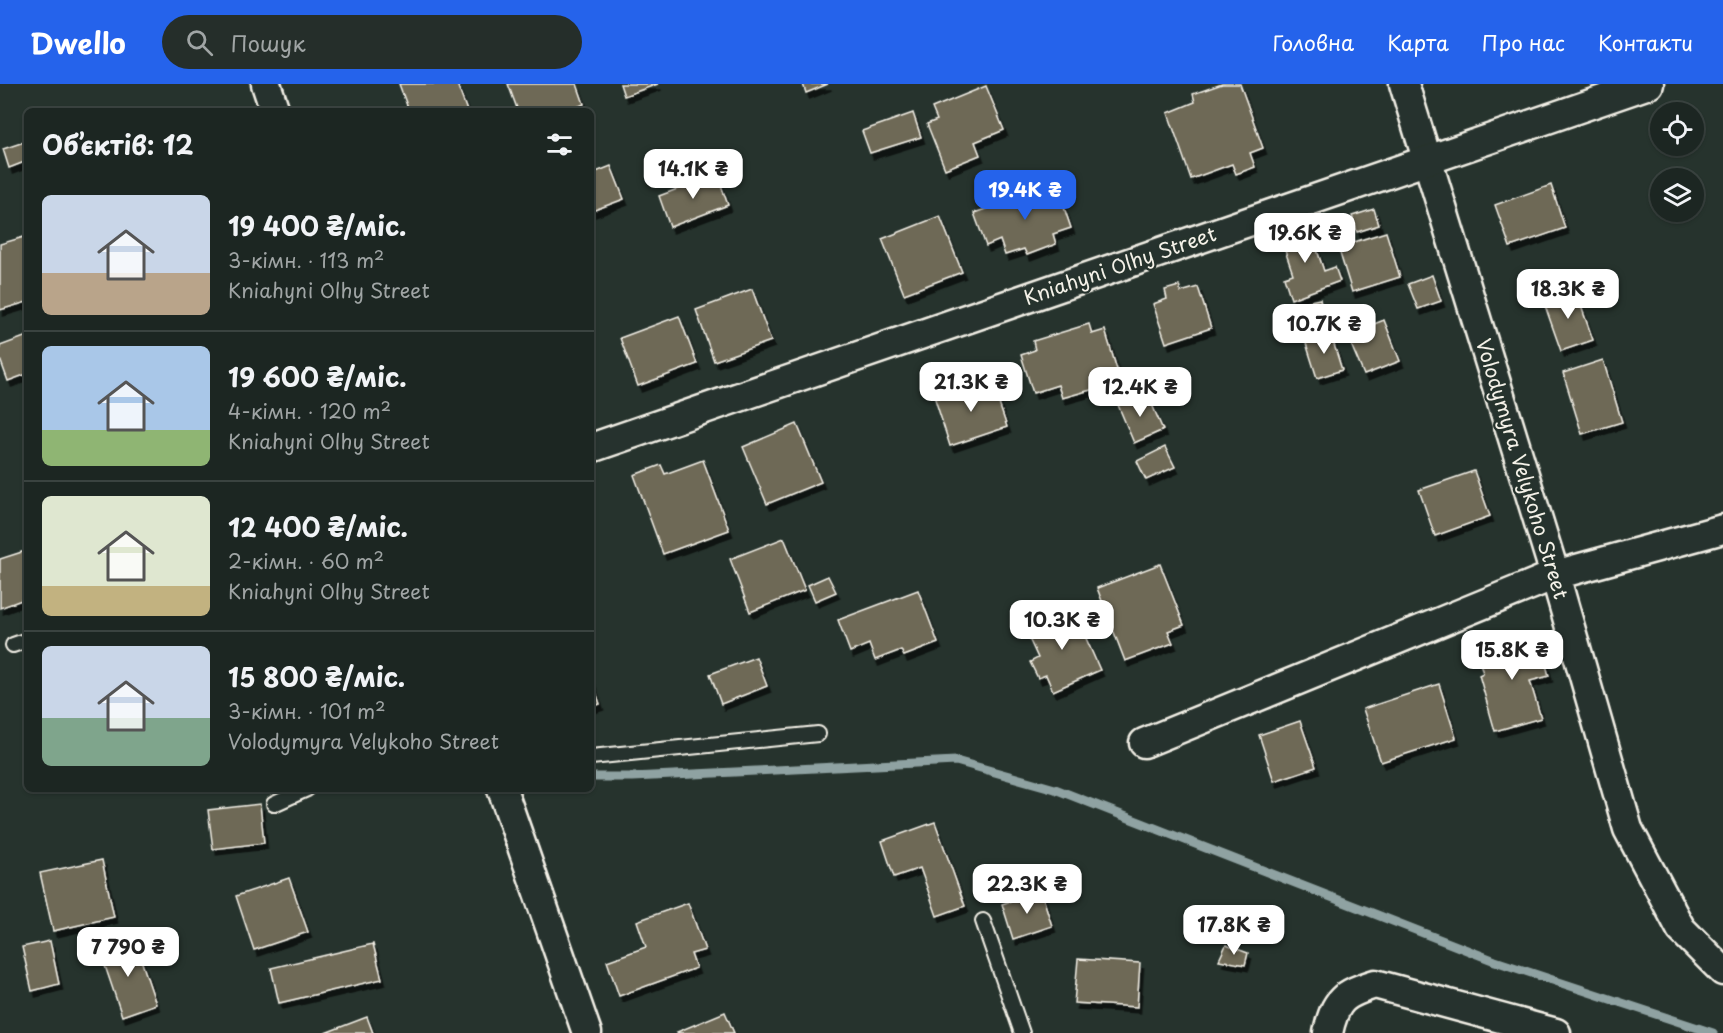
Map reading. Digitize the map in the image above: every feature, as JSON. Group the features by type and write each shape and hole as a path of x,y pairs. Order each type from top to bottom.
{"street":[{"path":"266,84 274,108"},
{"name":"Volodymyra Velykoho Street","path":"1404,84 1555,575 1628,829 1681,929 1723,970"},
{"name":"Kniahyni Olhy Street","path":"594,447 1649,84"},
{"path":"1144,743 1555,575 1723,529"},
{"path":"503,792 587,1033"},
{"path":"1328,1033 1332,1013 1348,992 1375,984 1556,1033"}],"lane":[{"path":"13,645 24,641"},
{"path":"594,757 818,734"},
{"path":"274,804 300,792"},
{"path":"983,921 1022,1033"}],"building":[{"path":"399,84 457,84 466,108 408,108"},
{"path":"508,84 577,84 584,104 575,108 517,108"},
{"path":"620,84 658,84 624,96"},
{"path":"803,84 828,84 806,93"},
{"path":"1222,84 1240,84 1263,148 1250,153 1255,167 1236,174 1232,164 1191,179 1168,113 1195,102 1193,94"},
{"path":"986,86 1004,130 975,142 980,155 945,169 927,124 937,120 932,108"},
{"path":"913,113 921,137 870,153 862,131"},
{"path":"24,142 24,162 9,168 3,149"},
{"path":"611,166 624,199 594,210 594,173"},
{"path":"717,174 728,205 670,227 659,196"},
{"path":"1037,184 1040,192 1057,187 1071,228 1053,234 1056,244 1027,255 1024,249 1005,255 1000,240 986,246 974,213 1004,203 1007,195"},
{"path":"1551,185 1565,228 1510,247 1495,205"},
{"path":"1374,209 1379,225 1357,232 1352,216"},
{"path":"940,216 962,272 904,294 882,239"},
{"path":"1309,226 1324,271 1335,267 1340,281 1291,299 1284,277 1293,274 1280,236"},
{"path":"1386,232 1400,277 1352,292 1338,247"},
{"path":"24,237 24,303 0,310 0,244"},
{"path":"1432,275 1441,301 1418,309 1408,284"},
{"path":"1179,286 1181,292 1198,287 1211,328 1166,343 1153,304 1167,299 1165,290"},
{"path":"752,289 771,341 714,361 696,310"},
{"path":"1575,289 1593,340 1561,351 1543,300"},
{"path":"1320,299 1322,309 1309,313 1306,302"},
{"path":"679,316 697,364 638,386 620,338"},
{"path":"1384,320 1400,361 1364,375 1347,335"},
{"path":"1089,324 1092,334 1105,330 1118,373 1096,379 1098,388 1062,398 1058,385 1033,393 1021,355 1035,350 1033,341"},
{"path":"1330,332 1342,370 1317,378 1305,340"},
{"path":"24,337 24,375 8,381 0,359 0,346"},
{"path":"1603,360 1622,422 1582,434 1563,373"},
{"path":"991,380 1007,427 950,446 935,399"},
{"path":"1147,393 1163,430 1134,443 1118,405"},
{"path":"797,424 821,482 767,504 743,447"},
{"path":"1165,447 1175,467 1146,480 1137,461"},
{"path":"703,460 729,530 663,554 634,475 661,465 665,474"},
{"path":"1474,471 1490,516 1435,536 1419,490"},
{"path":"784,538 805,590 750,612 730,559"},
{"path":"24,551 24,599 0,608 0,559"},
{"path":"1160,564 1184,625 1168,631 1173,643 1125,661 1097,588"},
{"path":"828,576 836,592 815,601 808,585"},
{"path":"918,590 938,643 904,656 901,650 875,660 869,644 850,652 838,620"},
{"path":"1073,609 1100,670 1053,691 1046,675 1038,678 1030,662 1038,658 1025,630"},
{"path":"1538,635 1549,676 1530,681 1541,718 1495,731 1479,675 1483,673 1477,653"},
{"path":"756,657 767,686 721,704 710,674"},
{"path":"1439,684 1456,738 1381,762 1363,709"},
{"path":"594,687 600,704 594,706"},
{"path":"1300,721 1316,767 1274,781 1259,735"},
{"path":"260,804 264,843 213,849 208,810"},
{"path":"935,822 965,906 937,916 920,868 894,877 882,841"},
{"path":"102,860 114,917 53,931 40,873"},
{"path":"289,878 308,932 254,950 236,896"},
{"path":"1041,891 1052,926 1013,939 1002,904"},
{"path":"688,903 705,950 691,954 696,968 619,996 607,961 646,947 637,921"},
{"path":"134,939 156,1004 122,1016 100,951"},
{"path":"50,941 59,984 32,991 22,947"},
{"path":"373,944 382,979 279,1003 271,968"},
{"path":"1226,945 1248,953 1245,965 1219,960"},
{"path":"1078,959 1140,963 1137,1007 1074,1003"},
{"path":"725,1012 734,1033 677,1032"},
{"path":"367,1017 373,1033 325,1033"}],"waterway":[{"path":"594,777 956,761 1055,789 1495,961 1713,1033"}]}
